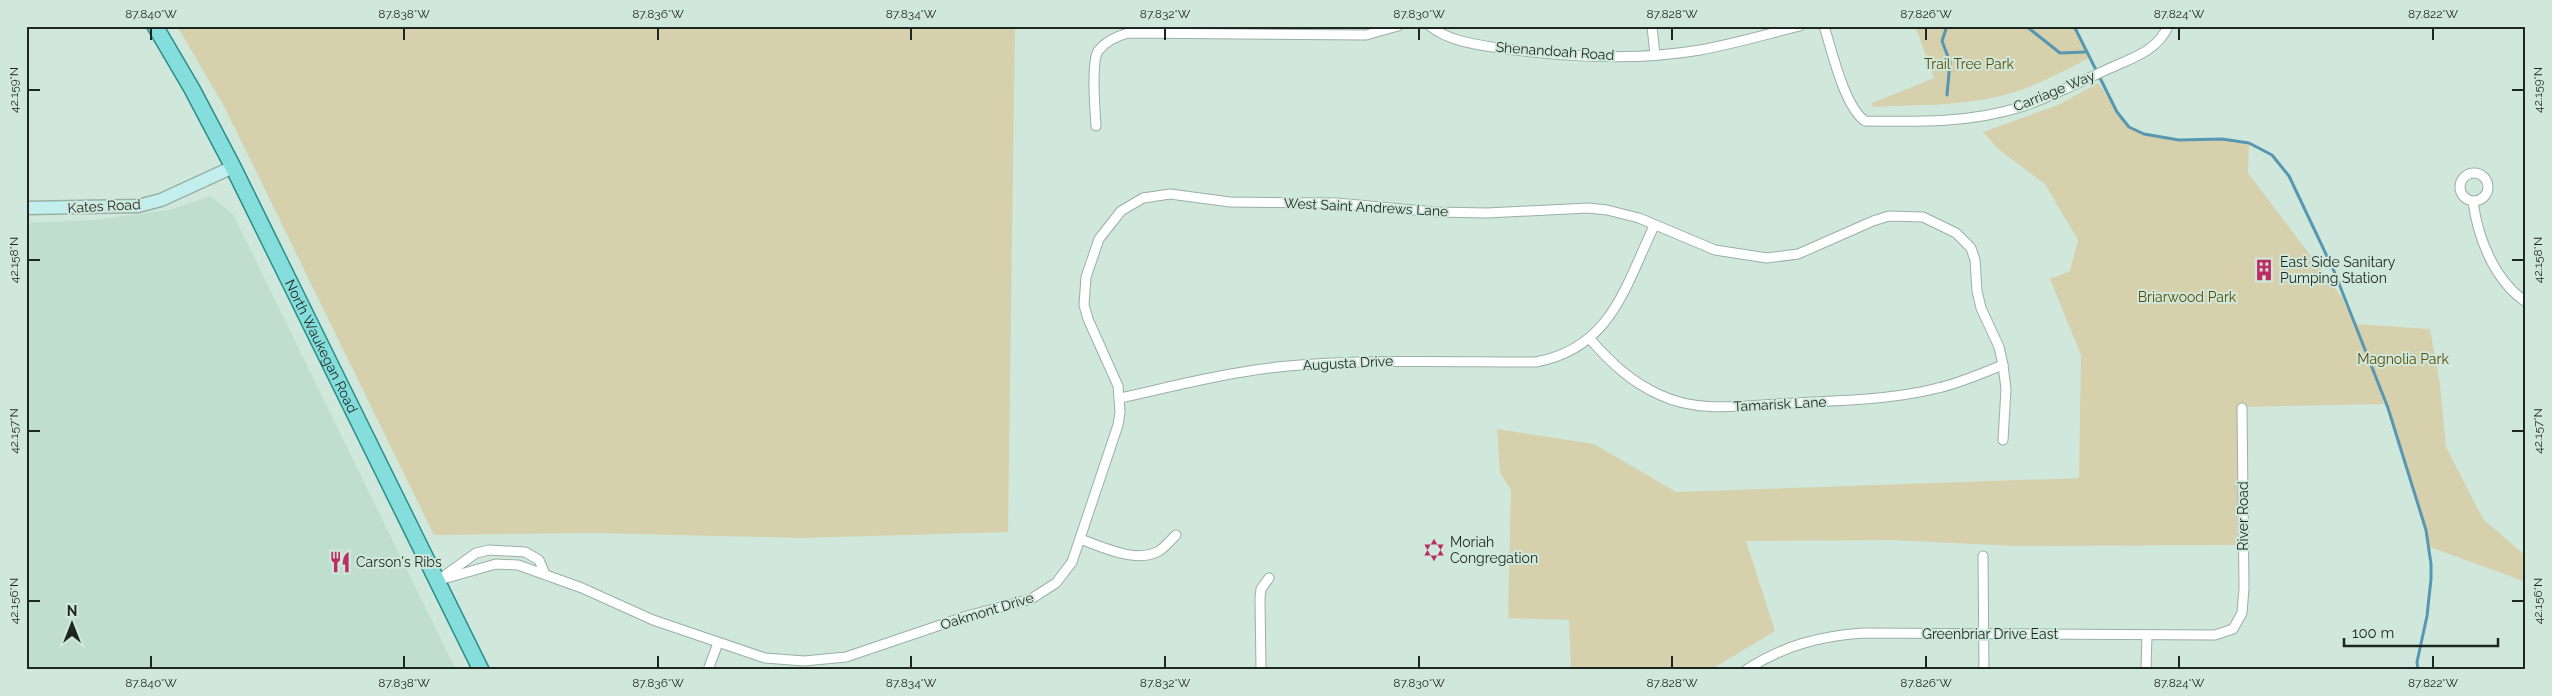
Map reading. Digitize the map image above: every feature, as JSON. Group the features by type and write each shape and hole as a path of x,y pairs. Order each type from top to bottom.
{"main road":[{"name":"North Waukegan Road","path":"155,26 192,89 233,167 436,581 482,670"}],"street":[{"path":"1096,126 1095,59 1098,52 1110,41 1128,33 1366,35 1398,26"},
{"name":"Shenandoah Road","path":"1430,26 1452,38 1536,53 1608,56 1655,55 1700,50 1800,26"},
{"path":"1652,26 1655,55"},
{"name":"Carriage Way","path":"1824,26 1845,90 1854,109 1865,121 1937,122 1982,116 2022,106 2085,80 2156,44 2168,26"},
{"name":"Kates Road","path":"26,208 138,206 169,197 233,167"},
{"name":"West Saint Andrews Lane","path":"1112,220 1121,211 1143,198 1170,194 1230,202 1336,203 1436,212 1487,213 1598,209 1626,213 1715,250 1766,258 1798,254 1872,221 1889,216 1923,217 1939,223 1956,233 1971,248 1975,260 1977,291 1981,308 1999,347 2003,365 2006,389 2003,440"},
{"path":"2473,202 2477,226 2494,266 2510,289 2526,302"},
{"name":"Oakmont Drive","path":"436,581 496,564 518,565 545,574 653,620 718,643 778,661 827,660 846,657 968,616 1031,599 1056,583 1066,572 1080,539 1118,425 1120,398 1118,386 1088,319 1084,299 1086,277 1091,259 1098,240 1112,220"},
{"path":"1590,338 1618,304 1654,226"},
{"name":"Augusta Drive","path":"1120,398 1232,374 1287,366 1370,360 1536,362 1566,354 1590,338"},
{"name":"Tamarisk Lane","path":"1590,338 1612,364 1634,381 1673,400 1710,407 1855,401 1900,396 1940,388 2003,365"},
{"name":"River Road","path":"2238,624 2242,613 2244,588 2242,408"},
{"path":"1080,539 1122,553 1150,555 1160,550 1176,535"},
{"name":"Oakmont Drive","path":"436,581 476,553 489,550 525,552 539,560 545,574"},
{"path":"1983,556 1984,670"},
{"path":"1261,670 1260,598 1261,589 1269,578"},
{"name":"Greenbriar Drive East","path":"1746,670 1766,657 1796,644 1831,636 1984,634 2215,635 2224,634 2238,624"},
{"path":"2146,670 2147,635"},
{"path":"708,670 718,643"}],"shaded area":[{"path":"210,196 233,214 456,670 26,670 26,223 94,220 169,210"}],"green space":[{"path":"177,26 1015,26 1008,532 801,538 594,533 434,535 224,106"},
{"name":"Trail Tree Park","path":"1915,26 2074,26 2089,58 2032,86 1996,97 1950,104 1873,107 1872,103 1934,78"},
{"name":"Briarwood Park","path":"2098,83 2129,127 2144,133 2179,140 2222,139 2249,143 2248,173 2341,296 2354,324 2430,329 2440,384 2446,447 2483,519 2526,556 2526,582 2430,547 2388,408 2375,375 2384,404 2238,407 2237,545 2016,546 1892,540 1746,541 1775,631 1710,670 1571,670 1569,620 1508,618 1511,490 1500,472 1497,429 1594,444 1676,492 2079,478 2081,355 2050,279 2070,271 2078,240 2045,184 1998,149 1983,132 2058,105"}],"waterway":[{"path":"1947,26 1942,41 1950,62 1947,95"},
{"path":"2026,26 2060,53 2086,52"},
{"path":"2074,26 2117,112 2129,127 2144,134 2179,140 2222,139 2249,143 2272,155 2289,176 2334,271 2388,408 2426,530 2431,564 2431,579 2427,616 2417,662 2418,670"}],"place":[{"name":"East Side Sanitary Pumping Station","path":"2264,270"},
{"name":"Moriah Congregation","path":"1434,550"},
{"name":"Carson's Ribs","path":"340,562"}],"park label":[{"name":"Magnolia Park","path":"2403,359"}]}
